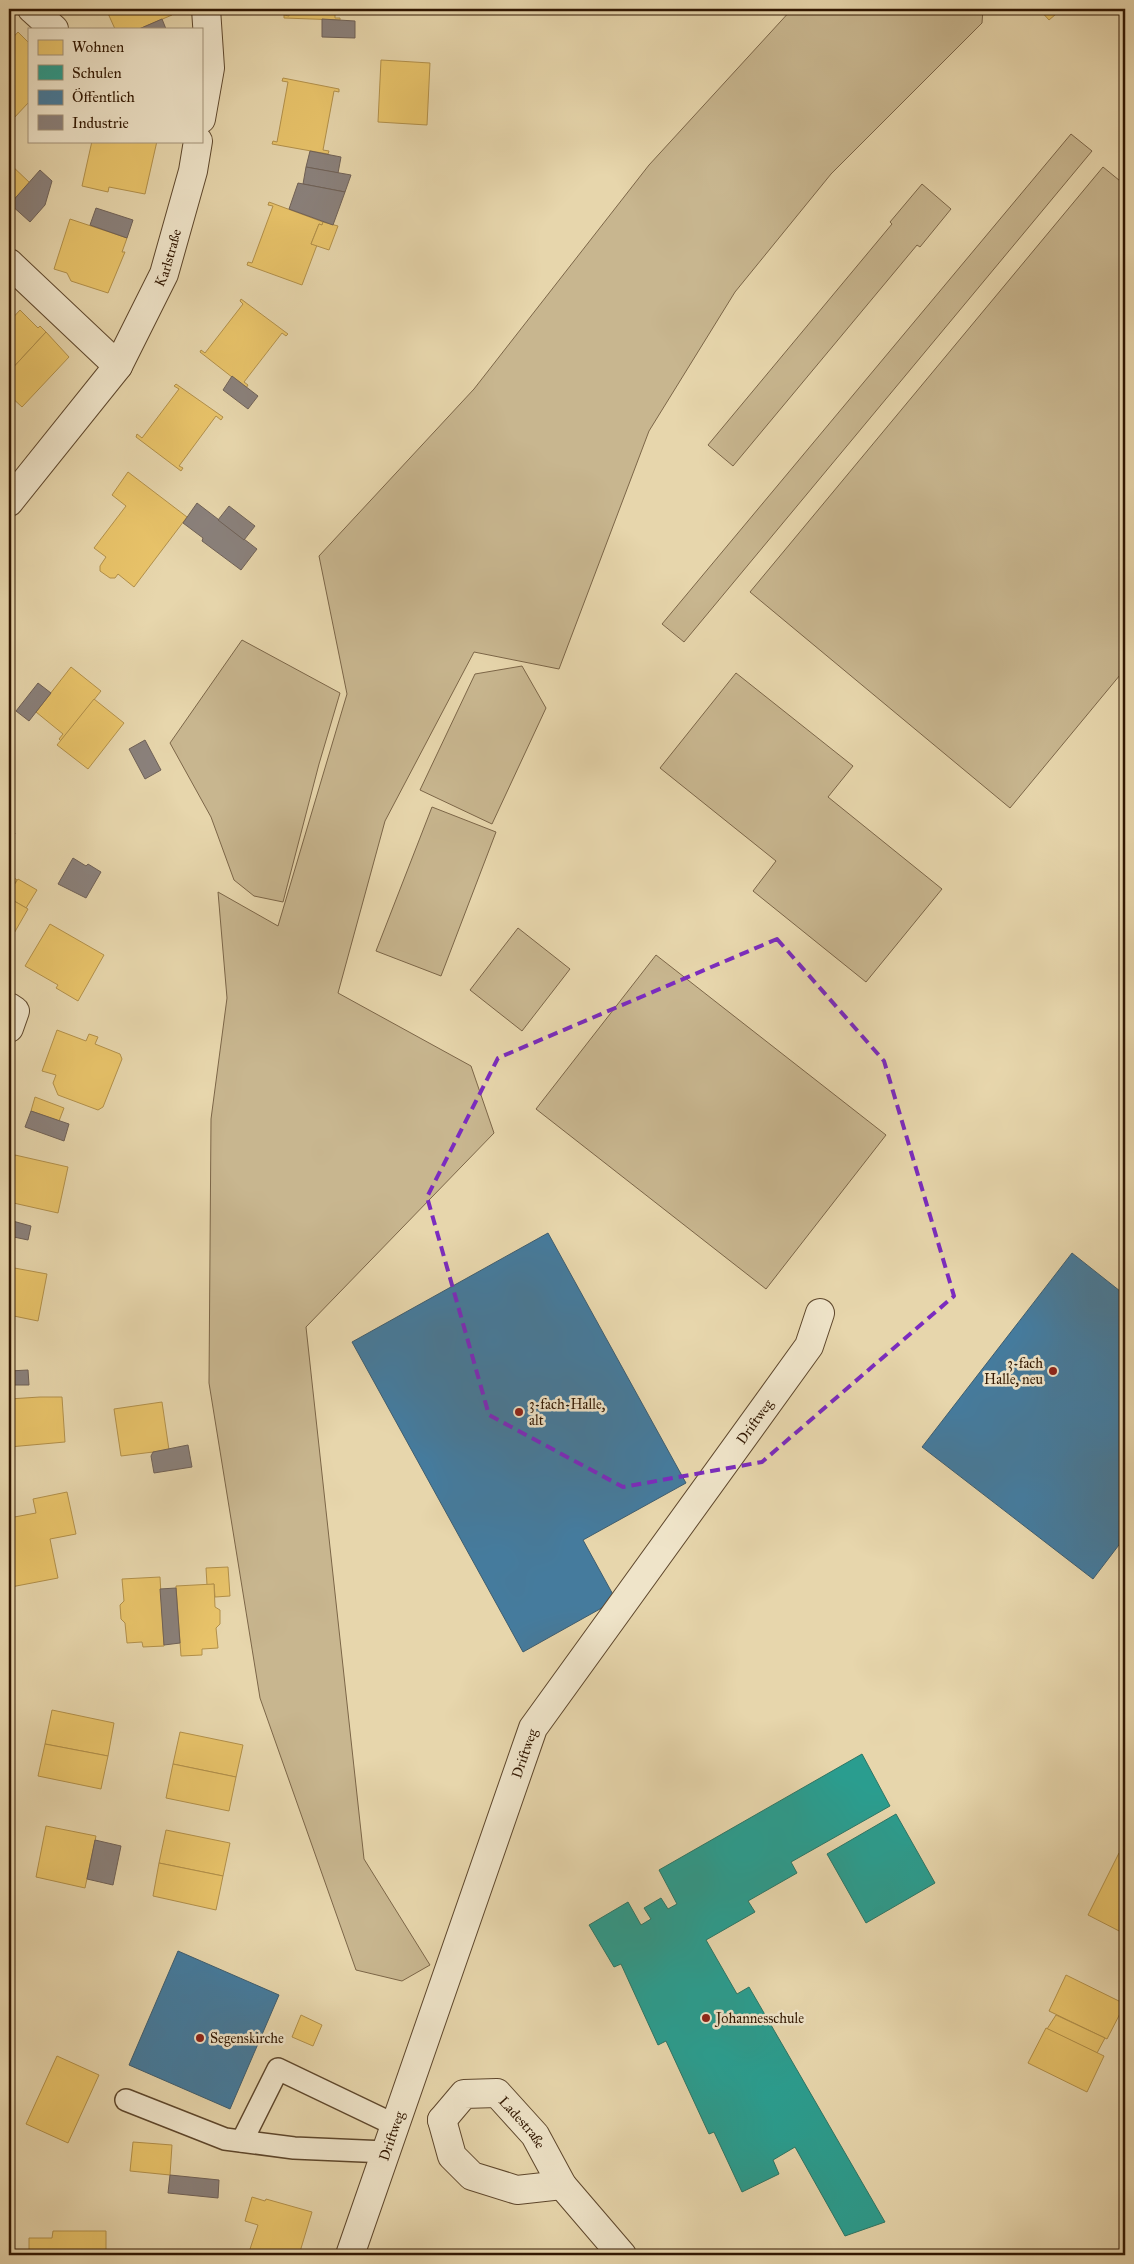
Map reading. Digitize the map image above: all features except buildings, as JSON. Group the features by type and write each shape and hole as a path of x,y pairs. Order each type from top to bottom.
{"street":[{"path":"32,9 53,28"},
{"path":"202,106 206,9"},
{"name":"Karlstraße","path":"9,502 118,366 164,274 193,171 198,142"},
{"path":"9,263 118,366"},
{"path":"9,1007 14,1011 9,1028"},
{"name":"Driftweg","path":"350,2255 533,1728 809,1346 820,1314"},
{"name":"Ladestraße","path":"442,2120 464,2094 497,2093 535,2135 562,2185 622,2255"},
{"path":"399,2116 442,2120 452,2156 472,2176 517,2190 562,2185"}],"lane":[{"path":"242,2142 278,2070 399,2116"},
{"path":"126,2100 225,2139 294,2148 386,2152"}],"highlighted area":[{"path":"777,939 884,1061 954,1296 762,1462 623,1487 489,1415 427,1197 498,1058"}],"shaded area":[{"path":"792,9 983,9 982,23 831,174 735,292 649,431 559,669 474,652 385,821 338,993 471,1066 494,1133 306,1327 364,1859 430,1965 402,1981 356,1970 260,1698 209,1383 211,1119 227,998 218,892 278,926 347,694 319,556 474,389 649,165"},
{"path":"1071,134 1092,151 684,642 662,624"},
{"path":"1103,167 1125,185 1125,669 1010,808 750,592"},
{"path":"922,184 951,209 920,247 917,245 733,466 708,445 892,224 890,222"},
{"path":"242,640 340,693 319,764 283,902 254,896 234,880 211,817 170,743"},
{"path":"522,666 546,708 492,824 420,790 475,674"},
{"path":"736,673 853,766 828,797 942,889 866,982 753,891 776,861 660,768"},
{"path":"432,807 496,832 441,976 376,951"},
{"path":"518,928 570,969 522,1031 470,990"},
{"path":"656,955 886,1135 766,1289 536,1109"}],"place":[{"name":"3-fach Halle, neu","path":"1053,1371"},
{"name":"3-fach-Halle, alt","path":"519,1412"},
{"name":"Johannesschule","path":"706,2018"},
{"name":"Segenskirche","path":"200,2038"}]}
